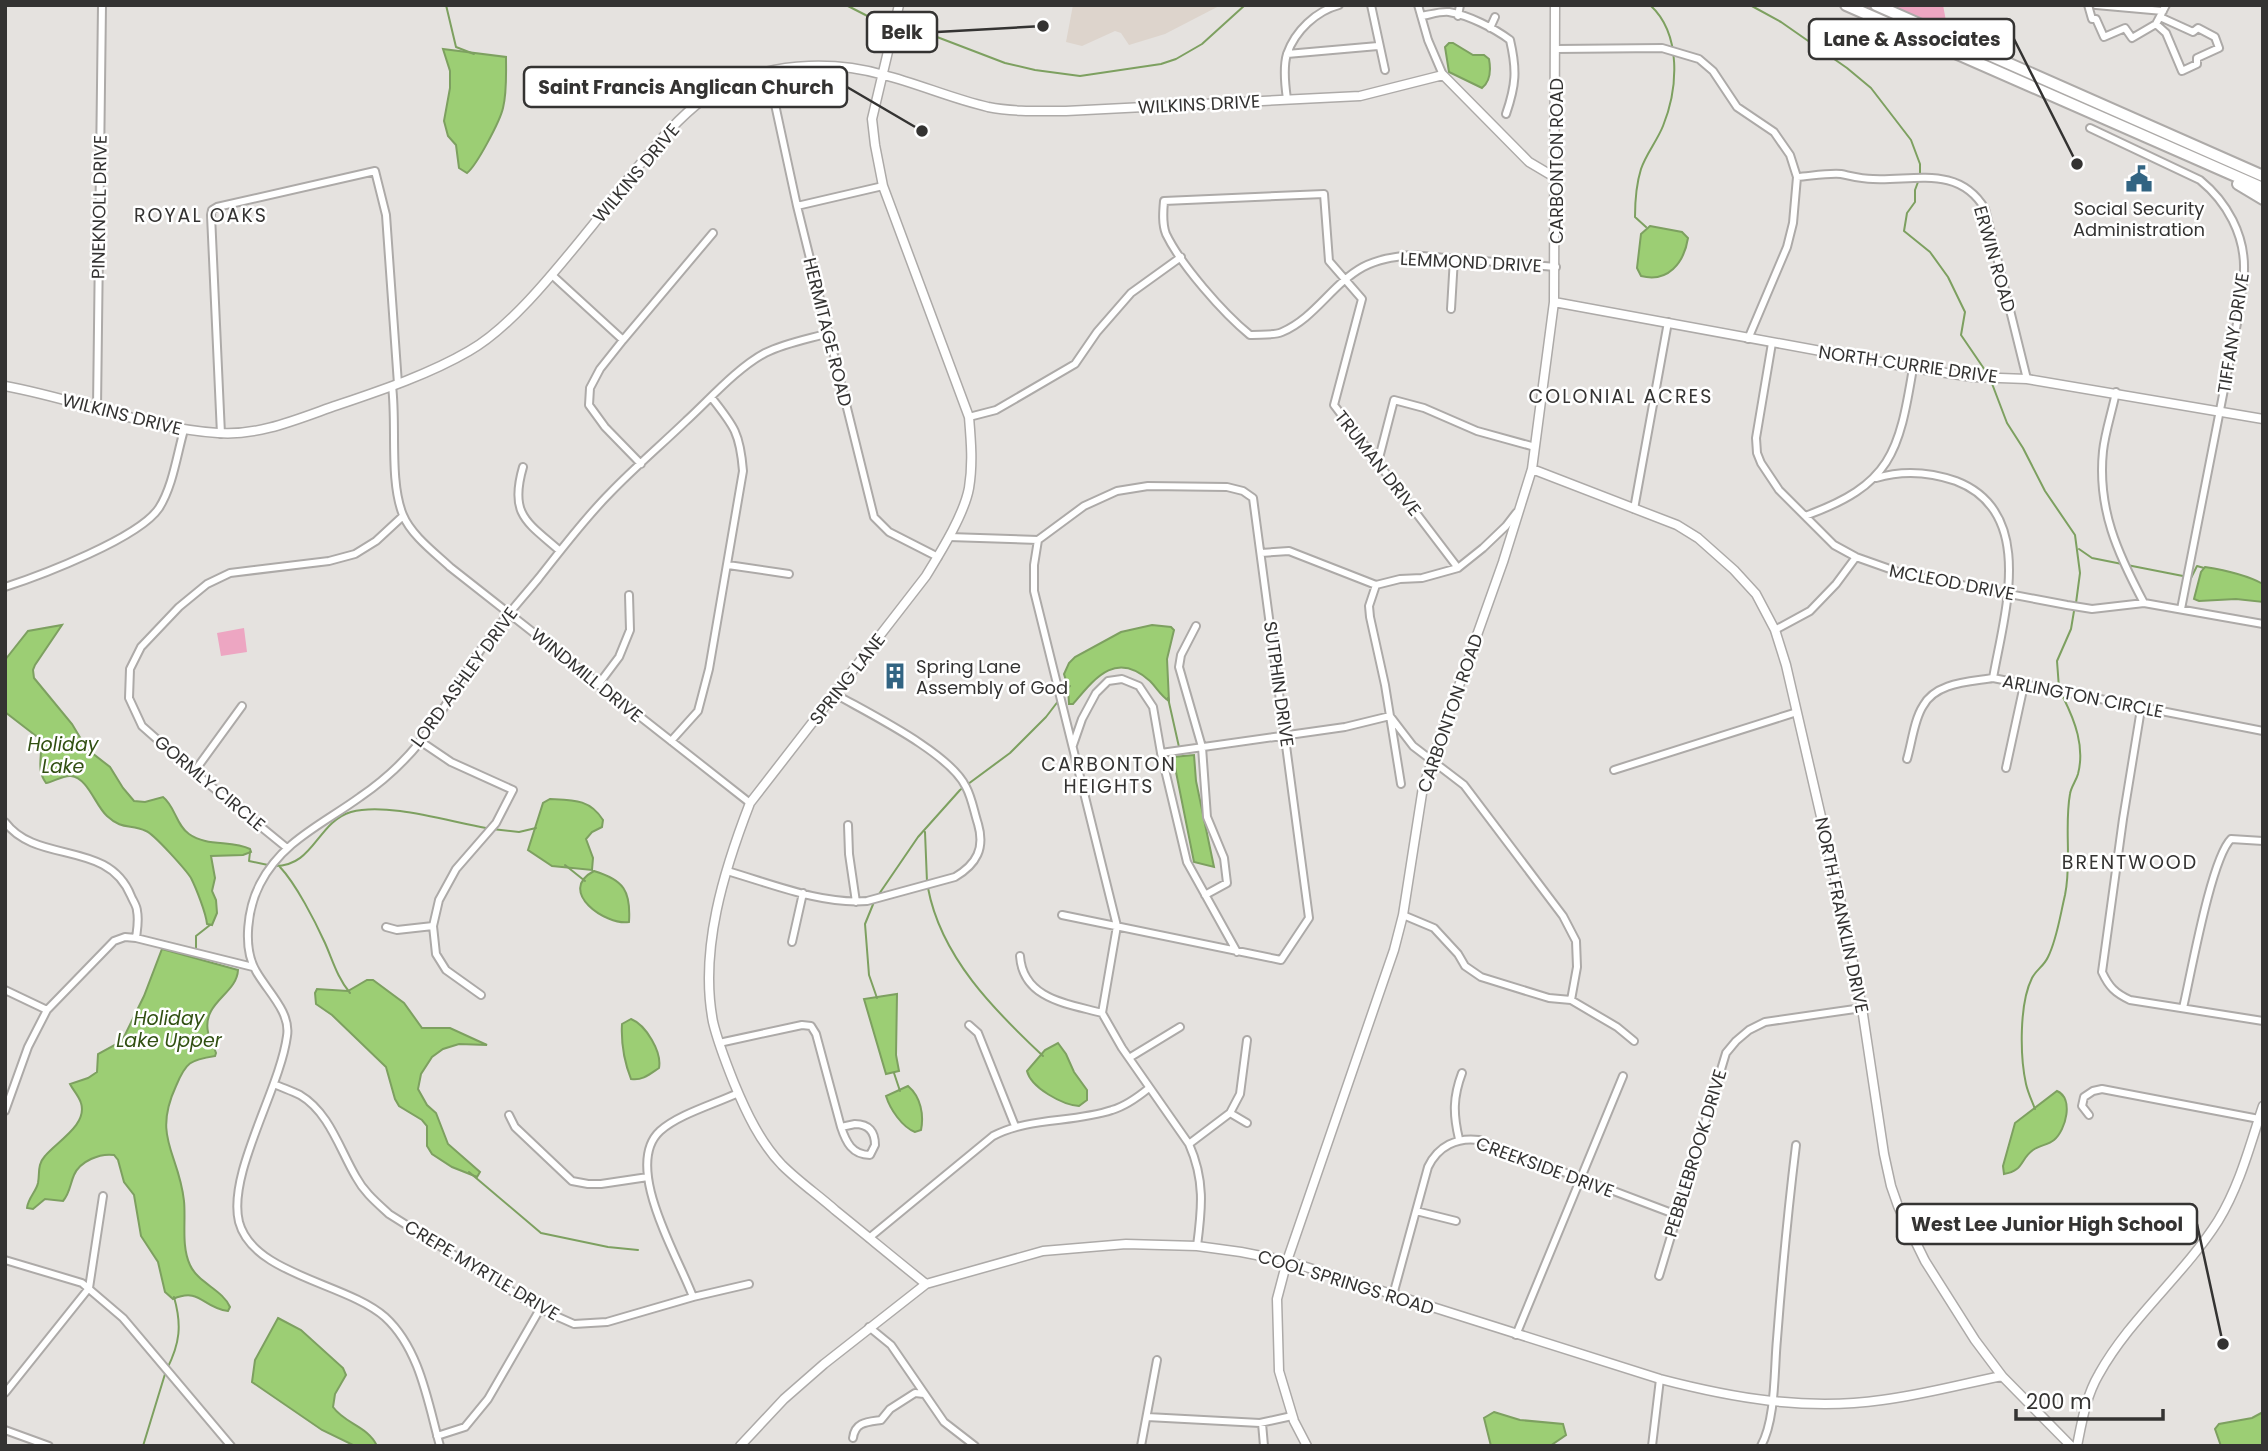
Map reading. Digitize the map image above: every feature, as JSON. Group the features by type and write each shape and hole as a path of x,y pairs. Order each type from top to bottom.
{"highway":[{"path":"1846,5 2263,188"},
{"path":"1876,5 2263,176"},
{"path":"2210,152 2263,169"},
{"path":"2190,156 2263,199"}],"street":[{"name":"PINEKNOLL DRIVE","path":"97,408 102,5"},
{"name":"SPRING LANE","path":"899,5 872,119 883,186 969,417 972,449 968,490 949,537 926,576 750,803 737,834 727,871 713,936 710,978 713,1020 719,1043 738,1093 760,1136 781,1164 926,1284"},
{"path":"1287,99 1287,54 1303,26 1327,8 1339,5"},
{"path":"1371,5 1385,70"},
{"path":"1418,5 1443,75 1529,162 1556,178"},
{"path":"1458,16 1460,5"},
{"name":"CARBONTON ROAD","path":"1307,1446 1292,1416 1279,1371 1277,1299 1287,1261 1389,967 1403,915 1422,788 1523,503 1532,469 1554,302 1556,267 1555,5"},
{"path":"2088,5 2092,19 2096,19 2104,37 2125,28 2132,38 2156,24 2163,11"},
{"path":"2096,5 2163,11 2193,32 2197,29 2215,37 2219,48 2197,58 2197,64 2182,71 2166,33 2156,24"},
{"path":"1421,16 1448,12 1490,28 1510,40 1516,66 1516,81 1506,114"},
{"path":"1490,28 1495,17"},
{"path":"1287,54 1378,46"},
{"path":"1556,49 1662,48 1680,51 1699,59 1713,71 1737,107 1774,132 1790,155 1797,177 1793,223 1787,247 1748,339"},
{"name":"WILKINS DRIVE","path":"5,386 184,430 221,434 251,432 287,423 395,385 471,350 507,321 552,275 682,118 712,94 734,81 768,72 809,65 846,67 881,74 989,107 1022,111 1360,96 1443,75"},
{"name":"HERMITAGE ROAD","path":"768,72 797,206 874,517 889,532 938,557"},
{"name":"TIFFANY DRIVE","path":"2090,128 2200,180 2228,209 2240,239 2244,269 2221,411 2182,609"},
{"path":"221,434 212,210 376,171 386,215 398,491 403,516"},
{"name":"ERWIN ROAD","path":"1797,177 1825,174 1870,179 1931,176 1967,188 1977,196 1985,209 2027,379"},
{"path":"797,206 883,186"},
{"name":"TRUMAN DRIVE","path":"1173,201 1324,194 1329,261 1362,299 1334,405 1458,568"},
{"name":"LEMMOND DRIVE","path":"1173,201 1164,201 1165,232 1227,316 1250,335 1279,333 1301,322 1346,279 1362,268 1388,257 1410,255 1556,267"},
{"path":"641,464 605,427 589,405 590,388 600,369 623,340 713,233"},
{"path":"969,417 996,410 1075,364 1097,332 1131,293 1181,257"},
{"path":"1451,309 1454,258"},
{"path":"552,275 623,340"},
{"name":"NORTH CURRIE DRIVE","path":"1554,302 1913,368 1973,377 2027,379 2263,419"},
{"path":"1634,509 1668,323"},
{"name":"LORD ASHLEY DRIVE","path":"440,1446 417,1366 388,1320 366,1303 273,1262 252,1245 240,1226 236,1203 239,1184 274,1084 288,1034 287,1020 253,967 248,943 251,914 258,887 287,848 385,778 420,741 483,646 609,493 711,397 761,355 829,333"},
{"name":"MCLEOD DRIVE","path":"1772,343 1756,439 1757,453 1779,490 1833,545 1856,557 1904,574 2092,609 2144,603 2263,624"},
{"path":"1805,516 1830,508 1876,478 1891,456 1899,435 1913,368"},
{"path":"2116,392 2103,451 2102,496 2110,529 2144,603"},
{"path":"671,741 698,711 709,668 743,471 741,449 734,425 711,397"},
{"path":"1378,462 1394,400 1424,408 1477,431 1535,447"},
{"path":"5,587 128,535 149,519 165,497 184,430"},
{"path":"523,467 518,504 524,520 560,551"},
{"name":"NORTH FRANKLIN DRIVE","path":"1532,469 1676,526 1698,538 1716,552 1756,594 1775,630 1786,665 1843,912 1862,1008 1891,1186 1925,1261 2002,1376 2071,1446"},
{"path":"1876,478 1892,473 1941,476 1960,483 1982,497 1994,512 2007,538 2010,567 1993,678"},
{"name":"SUTPHIN DRIVE","path":"1038,540 1084,506 1117,491 1148,486 1227,487 1243,491 1253,498 1308,918 1281,960 1062,915"},
{"path":"1261,553 1289,551 1376,585 1400,579 1422,578 1458,568 1506,526 1523,503"},
{"name":"WINDMILL DRIVE","path":"403,516 438,556 750,803"},
{"name":"GORMLY CIRCLE","path":"287,848 142,726 129,698 130,669 141,647 179,607 207,584 230,573 329,561 355,554 376,541 403,516"},
{"path":"949,537 1038,540 1034,592 1117,926 1102,1013 1129,1058 1189,1144 1196,1161 1203,1198 1197,1246"},
{"path":"1775,630 1810,611 1836,584 1856,557"},
{"path":"728,565 789,573"},
{"path":"1376,585 1369,606 1370,617 1401,784"},
{"path":"598,685 619,657 630,630 629,595"},
{"path":"1196,626 1181,655 1179,667 1202,747 1207,817 1224,858 1227,883 1205,895"},
{"name":"ARLINGTON CIRCLE","path":"1907,759 1922,706 1931,696 1954,684 1993,678 2263,731"},
{"path":"1073,745 1082,719 1096,693 1108,681 1122,680 1139,686 1153,707 1187,862 1237,951"},
{"path":"2007,768 2024,685"},
{"path":"727,871 803,893 856,902 955,877 968,869 979,856 982,837 967,788 955,771 937,754 835,694"},
{"path":"194,772 242,706"},
{"path":"2141,709 2102,972 2108,985 2130,1000 2263,1021"},
{"path":"1614,770 1797,712"},
{"path":"1390,716 1413,746 1464,785 1563,916 1576,941 1577,967 1571,1000"},
{"path":"1161,753 1345,727 1390,716"},
{"path":"420,741 451,762 513,790 496,823 456,869 439,900 433,926 436,954 446,970 481,995"},
{"path":"5,822 17,836 63,852 90,857 110,868 127,885 137,911 136,939"},
{"path":"848,825 856,902"},
{"path":"2183,1008 2214,874 2222,851 2231,839 2263,841"},
{"path":"792,942 803,893"},
{"path":"1403,915 1434,928 1458,954 1465,966 1481,977 1549,998 1571,1000 1634,1041"},
{"path":"386,928 397,930 433,926"},
{"path":"5,1111 27,1049 47,1010 114,942 125,937 253,967"},
{"path":"1020,956 1020,967 1035,988 1058,1003 1102,1013"},
{"path":"5,990 47,1010"},
{"name":"PEBBLEBROOK DRIVE","path":"1658,1276 1713,1103 1726,1053 1736,1041 1765,1022 1862,1008"},
{"path":"719,1043 802,1025 811,1026 816,1034 841,1127 850,1147 858,1153 870,1155 873,1152 875,1138 868,1127 855,1124 841,1127"},
{"path":"968,1025 978,1033 1015,1126"},
{"path":"1129,1058 1180,1027"},
{"path":"1189,1144 1230,1113 1240,1094 1247,1040"},
{"path":"1459,1139 1453,1108 1462,1073"},
{"path":"1516,1335 1623,1076"},
{"name":"CREPE MYRTLE DRIVE","path":"274,1084 301,1096 317,1110 331,1129 356,1178 379,1205 405,1225 540,1309 575,1324 607,1322 749,1284"},
{"path":"869,1238 993,1136 1015,1126 1110,1111 1132,1100 1149,1087"},
{"path":"2089,1115 2082,1106 2084,1097 2102,1088 2259,1119"},
{"path":"693,1297 657,1215 648,1177 648,1152 660,1130 668,1124 738,1093"},
{"path":"2077,1446 2084,1408 2099,1374 2130,1330 2190,1262 2234,1193 2263,1106"},
{"path":"1230,1113 1247,1122"},
{"path":"509,1115 516,1127 572,1181 601,1184 648,1177"},
{"name":"CREEKSIDE DRIVE","path":"1393,1295 1432,1158 1448,1144 1459,1139 1479,1140 1676,1215"},
{"path":"1761,1446 1766,1436 1772,1402 1788,1206 1796,1145"},
{"path":"5,1393 89,1288 103,1195"},
{"path":"1416,1211 1456,1221"},
{"name":"COOL SPRINGS ROAD","path":"740,1446 784,1399 869,1327 926,1284 1043,1251 1126,1244 1197,1246 1287,1261 1660,1379 1720,1394 1772,1402 1816,1405 1882,1400 2002,1376"},
{"path":"5,1260 82,1283 89,1288 123,1318 230,1446"},
{"path":"438,1436 465,1427 488,1399 540,1309"},
{"path":"869,1327 891,1345 944,1422 975,1446"},
{"path":"1141,1446 1157,1360"},
{"path":"1652,1446 1660,1379"},
{"path":"853,1438 854,1430 861,1423 881,1420 890,1409 915,1393 924,1394"},
{"path":"1147,1417 1262,1423 1292,1416"},
{"path":"1262,1423 1265,1446"},
{"path":"5,1430 49,1446"}],"shaded area":[{"path":"1073,5 1221,5 1165,34 1129,45 1121,33 1115,31 1082,46 1066,42"},
{"path":"1858,5 1943,5 1951,48"},
{"path":"244,628 247,652 221,656 217,633"}],"water":[{"path":"1449,43 1473,55 1484,55 1489,59 1490,75 1482,88 1449,72 1445,47"},
{"path":"443,49 506,57 505,96 501,114 482,152 467,173 459,168 456,145 448,136 444,121 450,71"},
{"path":"1650,226 1682,232 1688,238 1678,263 1667,274 1659,277 1641,276 1637,268 1641,234"},
{"path":"2205,567 2242,575 2263,584 2263,602 2194,599 2201,572"},
{"name":"Holiday Lake","path":"62,625 35,665 34,678 72,724 87,749 110,767 134,801 145,802 163,797 189,834 204,841 250,849 251,852 243,855 211,856 215,878 212,891 217,913 212,925 207,924 191,878 177,860 146,831 112,820 77,778 68,776 46,783 40,766 40,739 5,712 5,660 28,631"},
{"path":"1152,625 1171,627 1174,630 1167,659 1169,701 1138,672 1116,668 1098,677 1073,704 1069,704 1064,674 1075,657 1121,632"},
{"path":"1194,755 1196,781 1214,867 1194,862 1173,757"},
{"path":"550,799 587,804 603,820 602,827 586,839 593,858 592,870 552,866 528,850 543,803"},
{"path":"594,871 612,878 624,888 629,902 629,922 608,919 589,906 582,897 580,888 584,879"},
{"name":"Holiday Lake Upper","path":"162,949 238,970 232,986 210,1013 209,1035 215,1056 194,1061 186,1067 169,1104 166,1119 169,1145 184,1201 187,1258 199,1277 227,1301 230,1307 228,1311 190,1295 173,1299 165,1292 158,1262 141,1236 134,1195 124,1182 114,1155 97,1157 81,1166 74,1175 63,1201 45,1199 33,1209 27,1208 37,1186 42,1159 70,1133 80,1119 81,1103 70,1084 97,1072 98,1054 122,1041 144,996"},
{"path":"367,980 373,980 404,1003 422,1028 450,1028 487,1045 459,1044 443,1049 432,1057 421,1074 418,1089 427,1105 436,1113 448,1144 480,1172 477,1177 452,1167 432,1154 427,1146 427,1126 399,1106 386,1067 332,1015 316,1004 317,989 348,991"},
{"path":"897,994 896,1055 899,1071 886,1074 864,999"},
{"path":"631,1019 647,1033 658,1054 659,1068 639,1079 631,1079 622,1038 622,1024"},
{"path":"1058,1043 1087,1090 1087,1100 1079,1106 1048,1094 1035,1084 1027,1071 1045,1050"},
{"path":"908,1086 916,1095 922,1112 921,1130 915,1132 897,1117 886,1096"},
{"path":"2057,1091 2062,1095 2067,1107 2062,1129 2052,1142 2033,1150 2019,1167 2004,1174 2003,1166 2015,1123"},
{"path":"278,1318 301,1330 343,1368 346,1375 335,1394 333,1407 368,1434 377,1446 355,1446 322,1430 252,1382 255,1360"},
{"path":"1494,1412 1520,1420 1563,1424 1566,1435 1550,1446 1491,1446 1484,1418"},
{"path":"2263,1412 2263,1446 2221,1446 2215,1429 2219,1424 2252,1418"}],"waterway":[{"path":"446,5 456,47 474,54"},
{"path":"846,5 885,25"},
{"path":"899,29 937,37 1005,63 1080,76 1161,64 1176,59 1202,44 1245,5"},
{"path":"1646,227 1635,217 1638,181 1643,163 1663,126 1674,79 1674,62 1668,31 1650,5"},
{"path":"1750,5 1781,22 1871,88 1911,140 1920,164 1920,176"},
{"path":"1918,182 1915,202 1907,213 1904,231 1930,252 1948,277 1965,312 1961,335 1989,376"},
{"path":"1991,381 2007,423 2045,491 2075,535 2080,573 2076,603"},
{"path":"2079,549 2092,558 2122,564"},
{"path":"2127,565 2183,576"},
{"path":"2189,578 2197,566 2204,568"},
{"path":"2059,688 2057,661 2071,629 2074,611"},
{"path":"1063,695 1070,686"},
{"path":"2035,1109 2024,1073 2023,1016 2032,978 2048,957 2058,927 2067,883 2070,794 2080,764 2078,734 2063,697"},
{"path":"1168,698 1179,747"},
{"path":"877,897 918,837 960,790 1010,753 1059,700"},
{"path":"274,866 298,859 330,825 351,812 382,809 400,811 486,828"},
{"path":"492,829 519,832 536,828"},
{"path":"925,832 927,882"},
{"path":"250,852 249,861 268,865"},
{"path":"565,865 585,881"},
{"path":"280,867 305,903 338,975 350,993"},
{"path":"928,888 945,937 972,981 1006,1020 1043,1056"},
{"path":"874,902 865,924 869,975 877,998"},
{"path":"196,951 196,936 210,925"},
{"path":"894,1073 900,1091"},
{"path":"469,1172 541,1233 608,1247 638,1250"},
{"path":"167,1369 175,1351 178,1334 174,1297"},
{"path":"143,1446 165,1374"}],"place":[{"name":"Belk","path":"1043,26"},
{"name":"Saint Francis Anglican Church","path":"922,131"},
{"name":"Lane & Associates","path":"2077,164"},
{"name":"Social Security Administration","path":"2139,179"},
{"name":"Spring Lane Assembly of God","path":"895,676"},
{"name":"West Lee Junior High School","path":"2223,1344"}],"district":[{"name":"ROYAL OAKS","path":"201,215"},
{"name":"COLONIAL ACRES","path":"1621,396"},
{"name":"CARBONTON HEIGHTS","path":"1109,775"},
{"name":"BRENTWOOD","path":"2130,862"}]}
